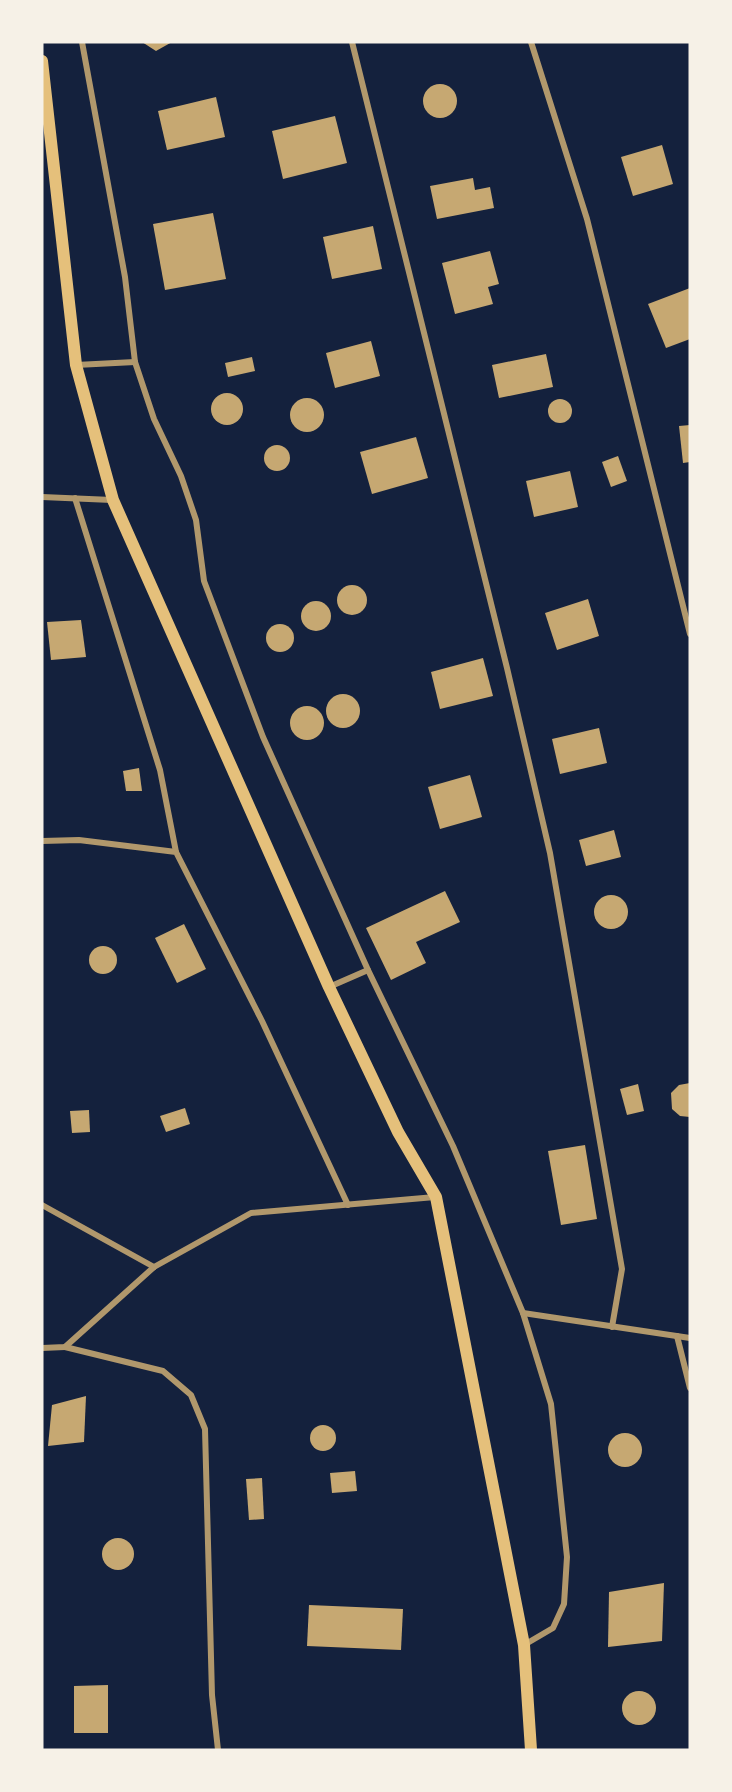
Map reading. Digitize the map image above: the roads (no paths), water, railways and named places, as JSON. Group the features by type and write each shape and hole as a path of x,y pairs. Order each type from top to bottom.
{"main road":[{"path":"42,61 76,365 113,500 329,987 399,1132 436,1197 524,1645 531,1750"}],"street":[{"path":"82,42 125,278 135,362 154,419 181,476 196,520 204,581 263,737 368,970 453,1146 523,1313 551,1404 567,1557 564,1604 553,1628 524,1645"},
{"path":"352,42 493,610 550,853 622,1269 612,1327"},
{"path":"531,42 587,219 690,634"},
{"path":"76,365 135,362"},
{"path":"42,496 113,500"},
{"path":"75,498 160,770 176,852 262,1021 348,1205"},
{"path":"42,842 79,840 176,852"},
{"path":"329,987 368,970"},
{"path":"65,1347 154,1267 251,1213 436,1197"},
{"path":"42,1205 154,1267"},
{"path":"523,1313 690,1338"},
{"path":"677,1336 690,1388"},
{"path":"42,1348 65,1347 163,1371 191,1395 205,1429 212,1695 218,1750"}]}
